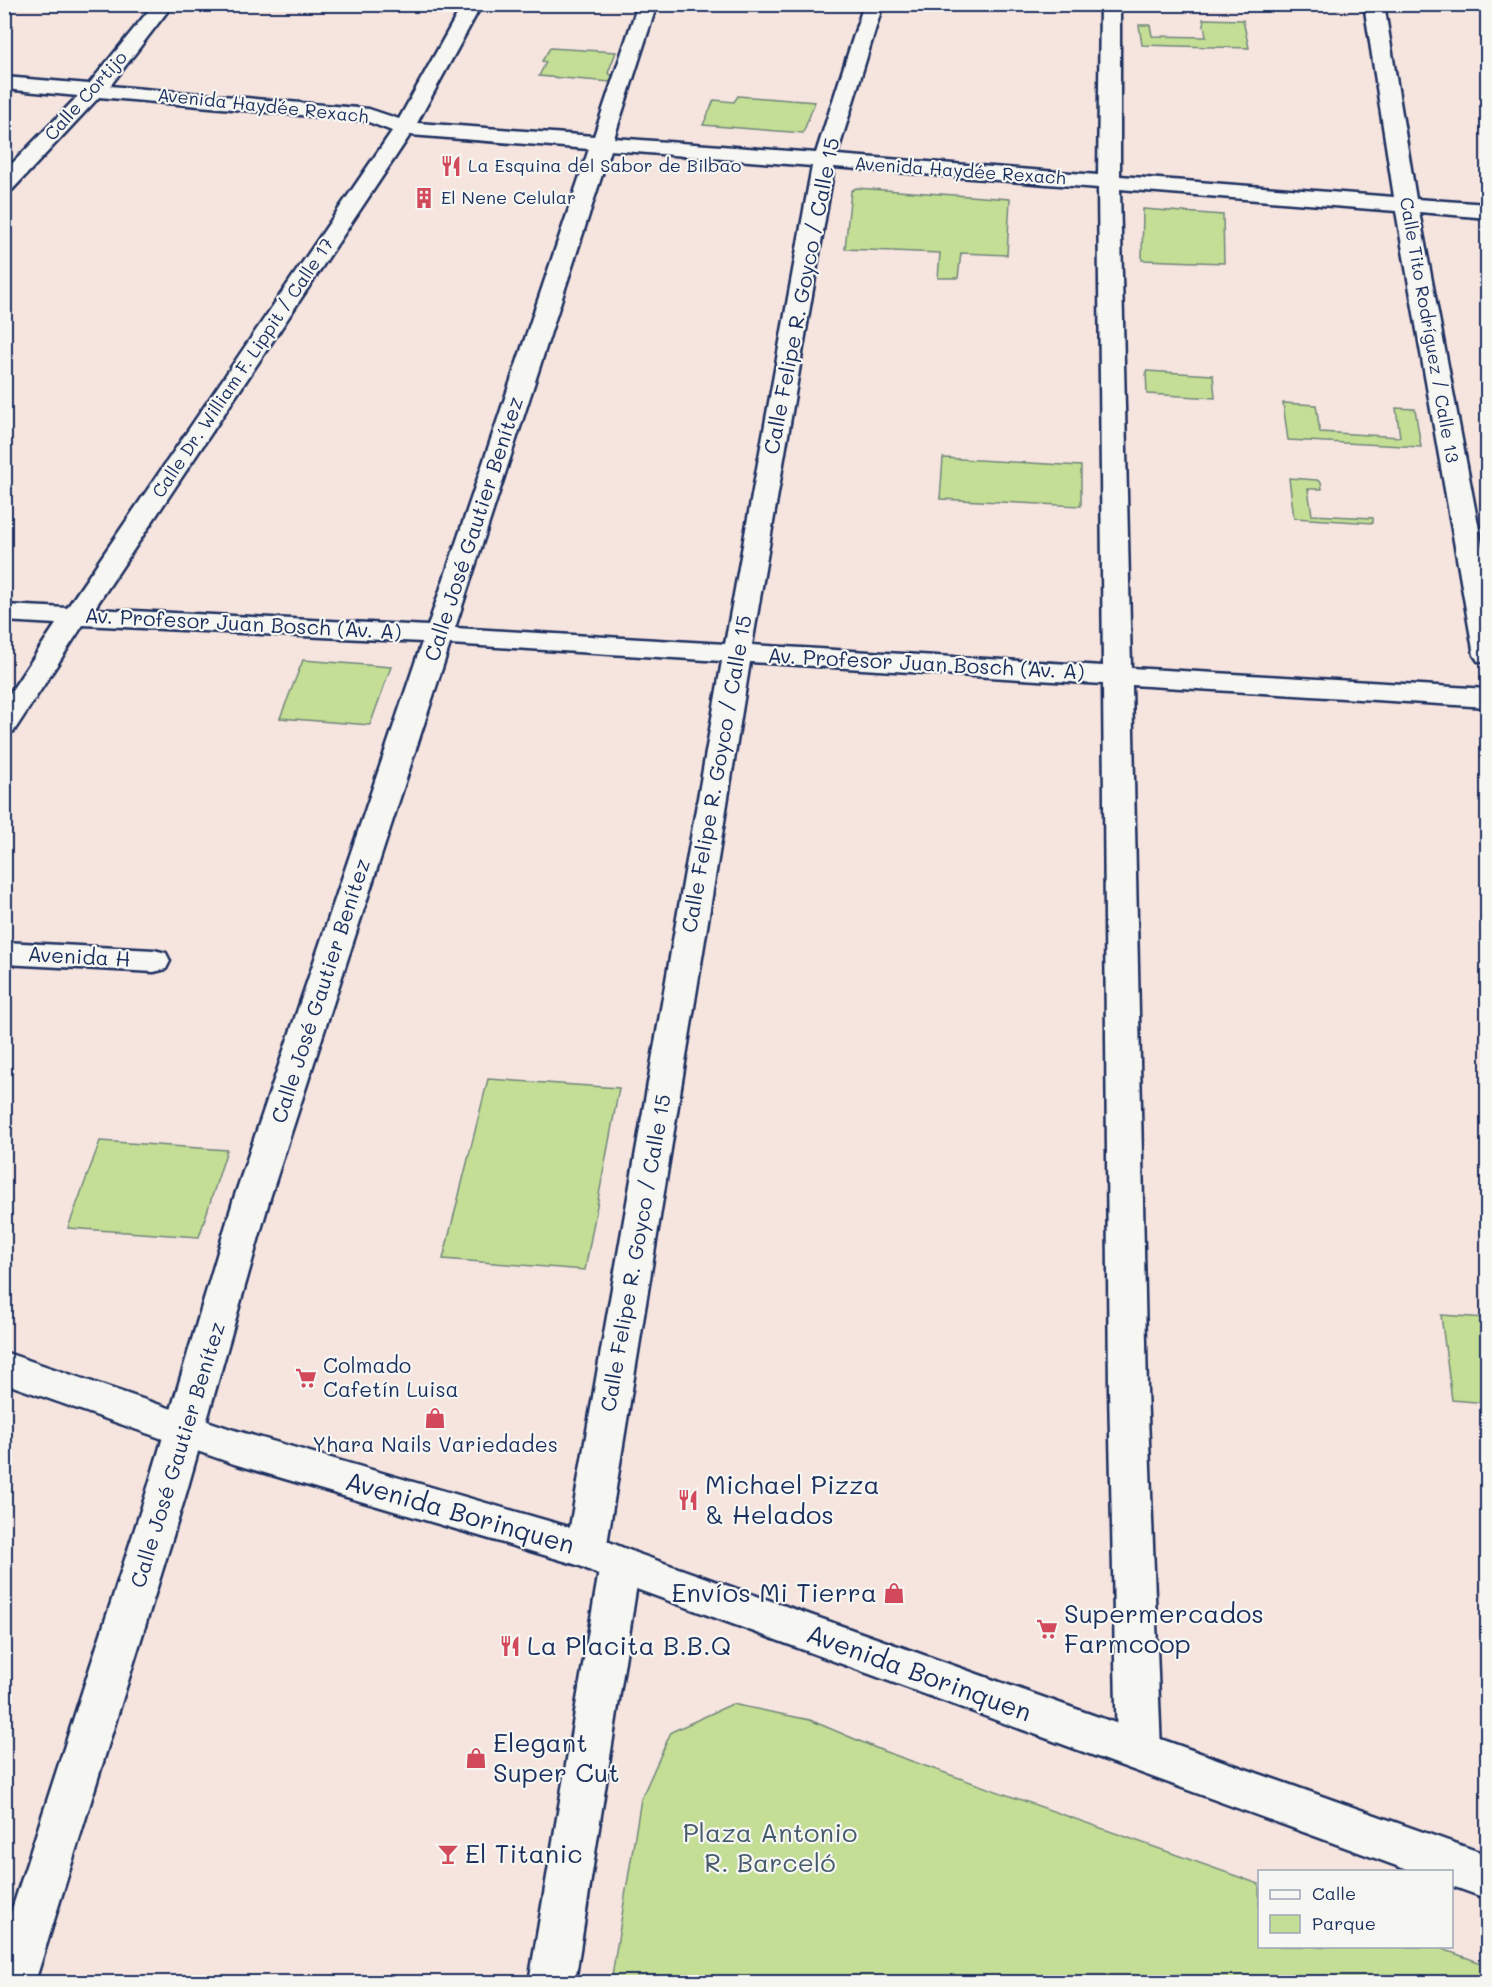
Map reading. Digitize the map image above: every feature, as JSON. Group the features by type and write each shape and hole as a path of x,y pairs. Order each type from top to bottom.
{"street":[{"name":"Calle Cortijo","path":"4,185 94,90 164,4"},
{"name":"Calle Dr. William F. Lippit / Calle 17","path":"4,725 404,128 473,4"},
{"name":"Calle José Gautier Benítez","path":"12,1983 186,1432 252,1197 648,4"},
{"name":"Calle Felipe R. Goyco / Calle 15","path":"552,1983 603,1558 737,652 824,161 874,4"},
{"path":"1110,4 1107,182 1109,364 1130,1500 1139,1751"},
{"name":"Calle Tito Rodríguez / Calle 13","path":"1374,4 1406,204 1488,655"},
{"name":"Avenida Haydée Rexach","path":"4,83 369,115 404,128 1488,211"},
{"name":"Av. Profesor Juan Bosch (Av. A)","path":"4,613 42,616 77,615 737,652 1488,698"},
{"name":"Avenida H","path":"4,953 154,962"},
{"name":"Avenida Borinquen","path":"4,1367 186,1432 603,1558 1488,1877"}],"green space":[{"path":"1203,19 1243,20 1249,48 1142,45 1139,25 1150,25 1152,36 1206,37"},
{"path":"550,48 616,52 608,73 613,76 611,82 539,76 546,62 542,61"},
{"path":"738,96 815,102 803,133 703,125 714,100 734,102"},
{"path":"856,188 1010,199 1007,255 961,253 958,278 938,278 940,253 845,249 851,191"},
{"path":"1143,209 1223,215 1224,263 1142,260"},
{"path":"1146,371 1213,375 1215,398 1147,394"},
{"path":"1283,403 1316,405 1320,432 1400,437 1396,408 1415,409 1421,447 1288,440"},
{"path":"943,458 1081,466 1081,506 940,499"},
{"path":"1289,478 1321,482 1322,489 1308,489 1312,515 1373,518 1373,523 1294,518"},
{"path":"303,660 391,667 370,725 280,718"},
{"path":"488,1079 619,1088 585,1270 443,1259"},
{"path":"100,1141 227,1150 199,1237 68,1228"},
{"path":"1441,1315 1487,1318 1487,1403 1452,1400"},
{"name":"Plaza Antonio R. Barceló","path":"732,1704 810,1720 883,1751 1258,1884 1258,1948 1440,1948 1487,1965 1487,1982 611,1982 641,1799 671,1732"}],"place":[{"name":"La Esquina del Sabor de Bilbao","path":"451,166"},
{"name":"El Nene Celular","path":"424,198"},
{"name":"Colmado Cafetín Luisa","path":"306,1378"},
{"name":"Yhara Nails Variedades","path":"435,1418"},
{"name":"Michael Pizza & Helados","path":"688,1500"},
{"name":"Envíos Mi Tierra","path":"894,1593"},
{"name":"Supermercados Farmcoop","path":"1047,1629"},
{"name":"La Placita B.B.Q","path":"510,1646"},
{"name":"Elegant Super Cut","path":"476,1758"},
{"name":"El Titanic","path":"448,1854"}]}
